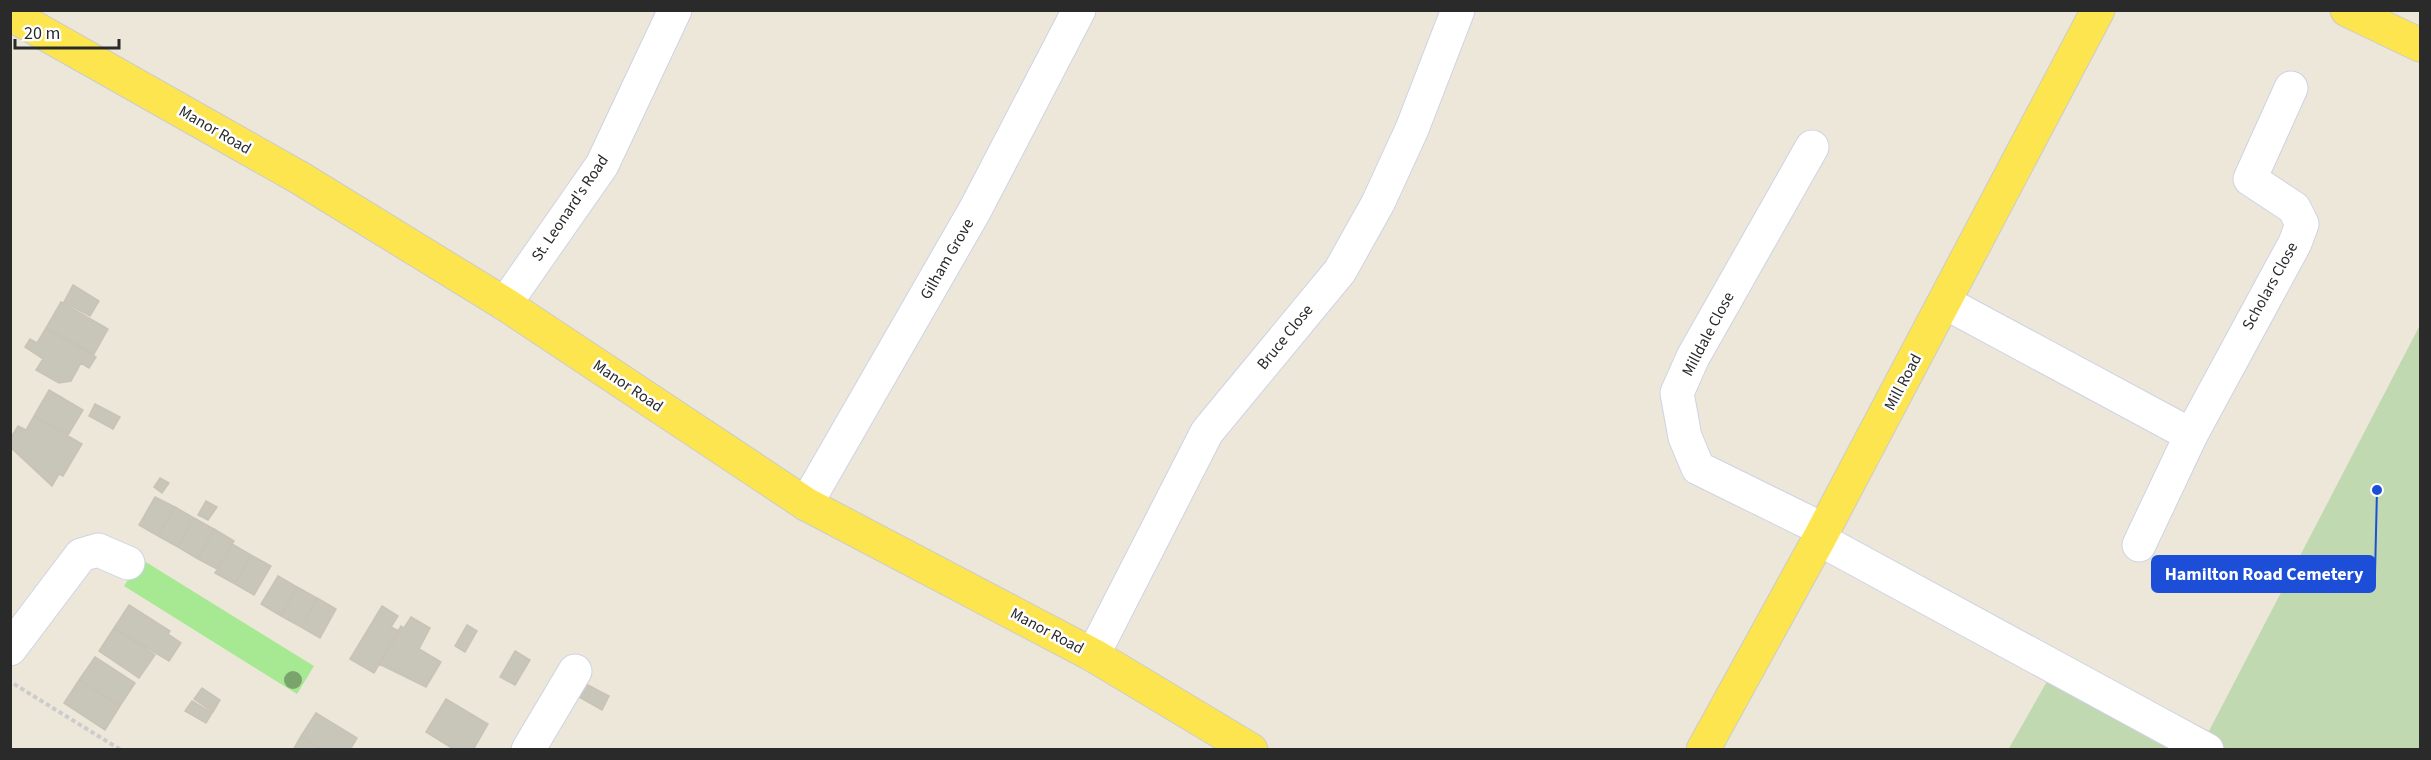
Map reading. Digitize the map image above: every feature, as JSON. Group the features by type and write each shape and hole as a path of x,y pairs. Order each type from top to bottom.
{"main road":[{"name":"Mill Road","path":"1703,750 1946,303 2098,10"},
{"path":"2347,10 2421,45"},
{"name":"Manor Road","path":"10,14 300,178 505,304 806,504 1093,655 1251,750"}],"street":[{"name":"St. Leonard's Road","path":"505,304 602,165 675,10"},
{"name":"Gilham Grove","path":"806,504 975,210 1079,10"},
{"name":"Bruce Close","path":"1093,655 1207,432 1340,271 1378,203 1412,129 1458,10"},
{"name":"Scholars Close","path":"2139,545 2191,435 2295,243 2302,224 2294,208 2250,178 2291,88"},
{"name":"Milldale Close","path":"1812,147 1693,357 1677,393 1685,437 1698,468 1822,534 2207,750"},
{"path":"1946,303 2191,435"},
{"path":"15,634 81,555 98,550 128,563"},
{"path":"528,750 575,671"}],"path":[{"path":"10,682 121,750"}],"green space":[{"path":"2420,325 2420,749 2008,750 2062,655 2209,731"},
{"path":"141,559 314,666 297,694 124,586"}],"building":[{"path":"73,285 99,301 90,316 64,302"},
{"path":"61,302 108,329 94,354 46,328"},
{"path":"46,328 96,357 89,368 81,363 71,381 59,383 36,370 43,359 25,347 30,339 37,343"},
{"path":"49,390 83,410 68,435 34,416"},
{"path":"95,404 120,417 113,429 89,416"},
{"path":"34,416 82,444 63,476 59,474 52,486 10,447 10,439 18,426 26,430"},
{"path":"160,478 169,483 162,493 154,487"},
{"path":"155,497 175,507 158,536 139,525"},
{"path":"206,501 217,507 208,520 198,515"},
{"path":"175,507 194,518 178,547 158,536"},
{"path":"194,518 214,529 198,559 178,547"},
{"path":"214,529 234,541 217,569 198,559"},
{"path":"232,544 251,555 235,584 215,573"},
{"path":"251,555 271,566 254,595 235,584"},
{"path":"278,576 297,587 281,616 261,604"},
{"path":"297,587 317,598 301,627 281,616"},
{"path":"317,598 336,609 320,638 301,627"},
{"path":"129,605 170,631 168,634 181,643 169,661 114,628"},
{"path":"382,606 398,616 391,627 399,631 374,673 350,659"},
{"path":"411,617 430,628 419,649 441,662 426,687 379,664 401,626 404,628"},
{"path":"467,625 477,631 465,652 455,646"},
{"path":"114,628 155,655 139,678 99,651"},
{"path":"515,651 530,660 515,685 500,677"},
{"path":"95,657 135,683 120,706 79,680"},
{"path":"79,680 120,706 105,730 64,703"},
{"path":"586,684 609,696 602,710 579,697"},
{"path":"202,688 220,700 213,712 194,699"},
{"path":"446,699 488,724 473,750 455,750 426,732"},
{"path":"192,701 212,713 206,723 185,711"},
{"path":"316,713 357,738 350,750 322,750 301,736"},
{"path":"301,736 322,750 293,750"}],"place":[{"name":"Hamilton Road Cemetery","path":"2377,490"}]}
